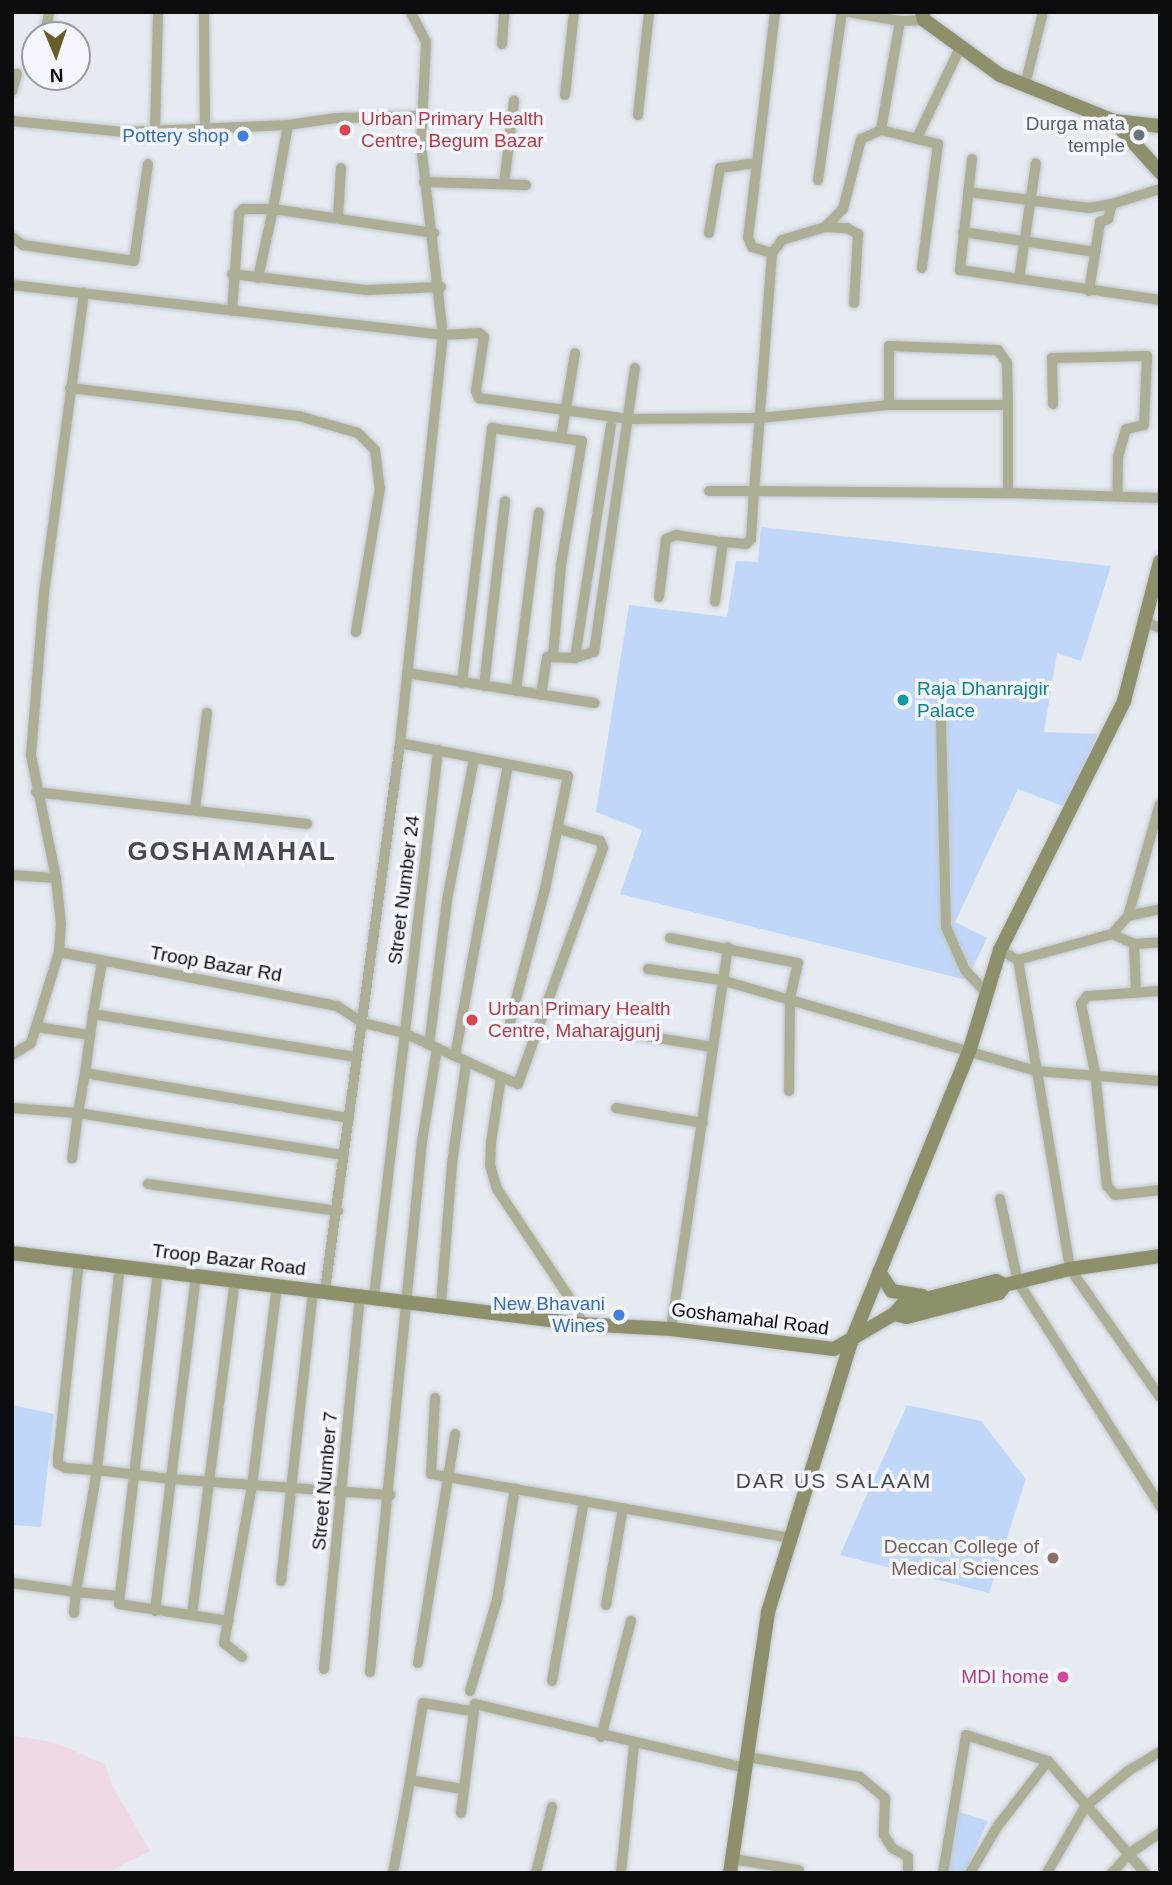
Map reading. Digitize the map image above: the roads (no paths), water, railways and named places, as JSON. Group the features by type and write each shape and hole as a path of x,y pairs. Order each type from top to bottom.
{"street":[{"path":"155,129 158,12"},
{"path":"204,12 205,127"},
{"path":"281,1581 291,1488 319,1290 338,1211 400,743 443,335 441,287 424,181 426,42 411,12"},
{"path":"502,44 504,12"},
{"path":"565,95 574,12"},
{"path":"638,115 649,12"},
{"path":"772,253 748,242 775,12"},
{"path":"818,180 842,12"},
{"path":"849,12 900,21 923,16 960,48 1000,75 1115,121 1160,126"},
{"path":"1025,85 1043,12"},
{"path":"881,130 900,21"},
{"path":"917,138 960,48"},
{"path":"12,91 17,74"},
{"path":"504,184 514,101"},
{"path":"12,121 125,132 288,125 336,118 424,116"},
{"path":"1115,121 1160,173"},
{"path":"258,278 288,125"},
{"path":"659,597 666,538 676,535 746,544 751,539 772,253 782,240 825,227 843,209 861,139 881,130 938,144 939,153 922,268"},
{"path":"972,159 960,270 1160,300"},
{"path":"709,233 720,168 757,163"},
{"path":"1019,279 1036,163"},
{"path":"12,237 23,245 134,261 148,164"},
{"path":"338,218 341,167"},
{"path":"424,181 526,185"},
{"path":"968,192 1088,208 1112,204 1160,189"},
{"path":"1089,290 1100,222 1108,219 1112,204"},
{"path":"232,311 232,274 239,214 243,209 273,209 434,233"},
{"path":"825,227 858,234 854,303"},
{"path":"963,232 1095,252"},
{"path":"232,274 367,290 441,287"},
{"path":"12,285 443,335 483,335 476,391 479,398 629,419 760,418 889,405 1008,405"},
{"path":"12,1055 27,1045 37,1027 59,952 61,924 56,878 36,792 31,755 44,593 84,293"},
{"path":"889,405 889,346 998,350 1007,363 1008,494"},
{"path":"561,438 575,353"},
{"path":"1053,404 1052,358 1147,356 1144,425 1126,429 1116,466 1117,496"},
{"path":"541,695 544,662 553,656 575,658 594,652 635,368"},
{"path":"70,388 299,416 358,433 375,450 380,488 356,632"},
{"path":"575,658 611,425"},
{"path":"462,684 492,428 582,441 561,565 553,656"},
{"path":"709,491 1160,498"},
{"path":"484,686 505,501"},
{"path":"516,691 539,512"},
{"path":"715,601 723,542"},
{"path":"799,1870 732,1866 768,1612 851,1342 969,1052 1000,950 1124,701 1159,568"},
{"path":"1146,622 1160,628"},
{"path":"407,673 462,684 595,703"},
{"path":"195,809 207,713"},
{"path":"941,722 946,927 965,970 987,993"},
{"path":"400,743 568,776 559,829 510,1022"},
{"name":"Street Number 24","path":"367,1295 404,1033 438,750"},
{"path":"370,1672 390,1495 447,900 474,758"},
{"path":"455,1056 508,765"},
{"path":"36,792 306,824"},
{"path":"1000,950 1018,960 1111,934 1128,915 1160,804"},
{"path":"559,829 600,841 603,848 517,1084 501,1077 490,1165 497,1189 578,1311 581,1324"},
{"path":"12,875 56,878"},
{"path":"1128,915 1160,909"},
{"path":"1111,934 1134,944 1160,942"},
{"path":"670,937 798,963 790,999 789,1091"},
{"path":"1134,944 1136,993"},
{"path":"671,1329 703,1123 721,980 729,947"},
{"name":"Troop Bazar Rd","path":"59,952 102,962 306,997 337,1006 363,1023 404,1033 501,1077"},
{"path":"1018,960 1070,1269 1160,1396"},
{"path":"72,1159 102,962"},
{"path":"648,969 721,980 1037,1071 1094,1072 1160,1081"},
{"path":"1160,991 1082,999 1110,1192 1160,1190"},
{"path":"93,1014 357,1056"},
{"path":"37,1027 90,1035"},
{"path":"615,1031 713,1047"},
{"path":"12,1044 27,1045"},
{"path":"441,1304 452,1164 466,1063"},
{"path":"85,1073 349,1118"},
{"path":"12,1108 78,1113 344,1156"},
{"path":"615,1108 703,1123"},
{"path":"148,1184 338,1211"},
{"path":"1000,1199 1011,1283 1160,1506"},
{"name":"Troop Bazar Road","path":"12,1253 441,1304"},
{"name":"Goshamahal Road","path":"441,1304 581,1324 671,1329 834,1349 851,1342 877,1320 894,1314 907,1317 999,1293 1011,1283 1070,1269 1160,1256"},
{"path":"79,1261 58,1464 66,1468 172,1479 390,1495"},
{"path":"74,1613 97,1470 120,1266"},
{"path":"158,1271 119,1596 121,1607 229,1621"},
{"path":"879,1272 892,1291 939,1296"},
{"path":"155,1611 196,1276"},
{"path":"192,1615 235,1280"},
{"path":"894,1314 902,1305 996,1281 1011,1283"},
{"path":"242,1657 224,1643 252,1486 277,1285"},
{"name":"Street Number 7","path":"324,1669 342,1491 367,1295"},
{"path":"435,1398 429,1472 790,1538"},
{"path":"418,1663 455,1434"},
{"path":"470,1691 497,1600 515,1488"},
{"path":"552,1681 584,1501"},
{"path":"606,1605 623,1508"},
{"path":"12,1583 119,1596"},
{"path":"601,1737 631,1621"},
{"path":"393,1873 423,1703 471,1711"},
{"path":"461,1813 471,1711 475,1704 514,1711 634,1745 860,1777 884,1798 884,1835 892,1848 908,1857 908,1873"},
{"path":"943,1873 966,1735 1048,1761 1085,1807 1130,1853 1144,1873"},
{"path":"621,1873 634,1745"},
{"path":"1047,1873 1085,1807 1128,1771 1160,1752"},
{"path":"970,1873 997,1827 1048,1761"},
{"path":"410,1780 462,1789"},
{"path":"536,1873 552,1807"},
{"path":"1112,1873 1130,1853 1160,1833"}],"place":[{"name":"Urban Primary Health Centre, Begum Bazar","path":"345,130"},
{"name":"Durga mata temple","path":"1139,135"},
{"name":"Pottery shop","path":"243,136"},
{"name":"Raja Dhanrajgir Palace","path":"903,700"},
{"name":"Urban Primary Health Centre, Maharajgunj","path":"472,1020"},
{"name":"New Bhavani Wines","path":"619,1315"},
{"name":"Deccan College of Medical Sciences","path":"1053,1558"},
{"name":"MDI home","path":"1063,1677"}],"district":[{"name":"GOSHAMAHAL","path":"232,852"},
{"name":"DAR US SALAAM","path":"834,1481"}]}
